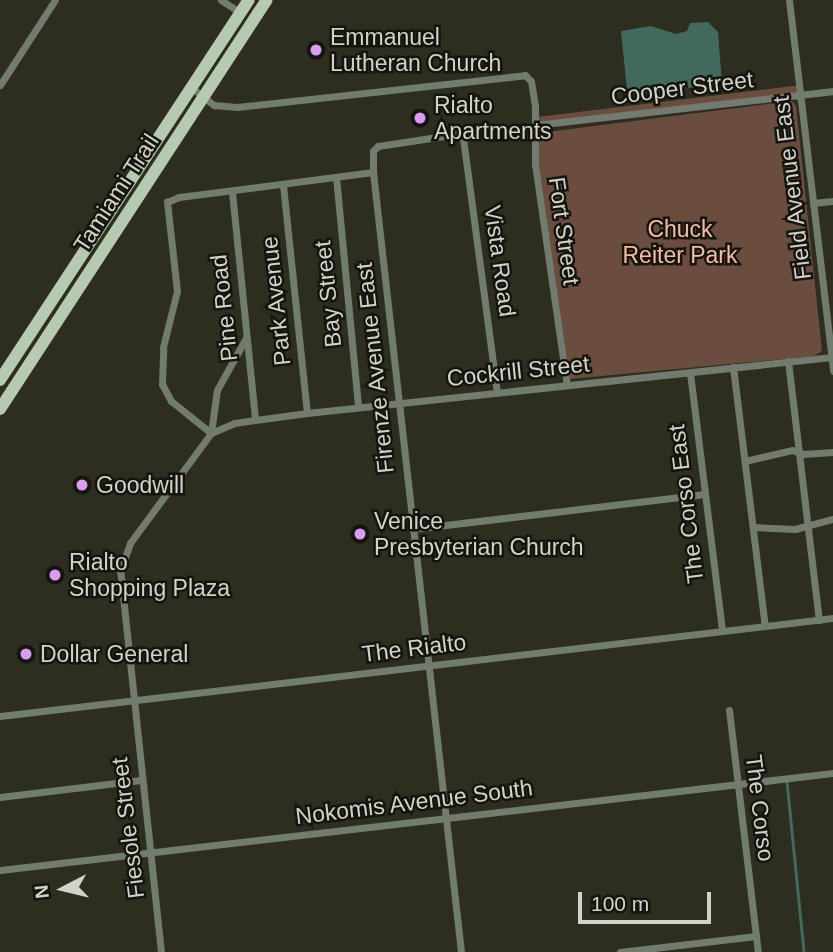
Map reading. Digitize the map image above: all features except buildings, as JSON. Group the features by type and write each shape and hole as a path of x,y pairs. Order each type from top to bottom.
{"main road":[{"name":"Tamiami Trail","path":"0,380 249,0"},
{"name":"Tamiami Trail","path":"0,409 267,0"}],"street":[{"path":"0,85 55,0"},
{"path":"221,0 241,13"},
{"name":"Field Avenue East","path":"789,0 833,371"},
{"name":"Fort Street","path":"203,98 214,105 237,107 525,75 531,81 535,164 566,385"},
{"path":"192,89 203,98"},
{"name":"Cooper Street","path":"535,125 833,91"},
{"name":"Firenze Avenue East","path":"460,952 398,403 373,151 378,146 415,139 461,136"},
{"name":"Vista Road","path":"461,136 497,392"},
{"path":"211,433 171,401 162,384 163,347 177,291 167,202 179,197 373,172"},
{"name":"Bay Street","path":"336,177 358,407"},
{"name":"Park Avenue","path":"283,185 307,413"},
{"name":"Pine Road","path":"232,192 255,420"},
{"path":"813,203 833,201"},
{"path":"132,700 122,560 211,433 217,390 246,338"},
{"name":"Cockrill Street","path":"211,433 225,425 307,413 832,357"},
{"path":"788,361 819,620"},
{"path":"733,368 765,626"},
{"name":"The Corso East","path":"690,373 722,630"},
{"path":"745,461 792,450 799,453 833,452"},
{"path":"412,529 705,494"},
{"path":"752,527 807,528 833,519"},
{"name":"The Rialto","path":"0,716 833,618"},
{"name":"Fiesole Street","path":"132,700 161,952"},
{"name":"The Corso","path":"729,710 758,952"},
{"name":"Nokomis Avenue South","path":"0,870 833,773"},
{"path":"0,797 141,780"},
{"path":"620,952 756,936"}],"green space":[{"path":"801,85 800,103 794,98 538,128 537,117"},
{"name":"Chuck Reiter Park","path":"792,101 796,106 822,351 814,356 570,379 537,151 539,133"}],"shaded area":[{"path":"708,22 718,32 722,84 632,94 627,90 621,31 651,26 676,34 687,31 690,23"}],"waterway":[{"path":"787,781 804,952"}],"place":[{"name":"Emmanuel Lutheran Church","path":"316,50"},
{"name":"Rialto Apartments","path":"420,118"},
{"name":"Goodwill","path":"82,485"},
{"name":"Venice Presbyterian Church","path":"360,534"},
{"name":"Rialto Shopping Plaza","path":"55,575"},
{"name":"Dollar General","path":"26,654"}]}
